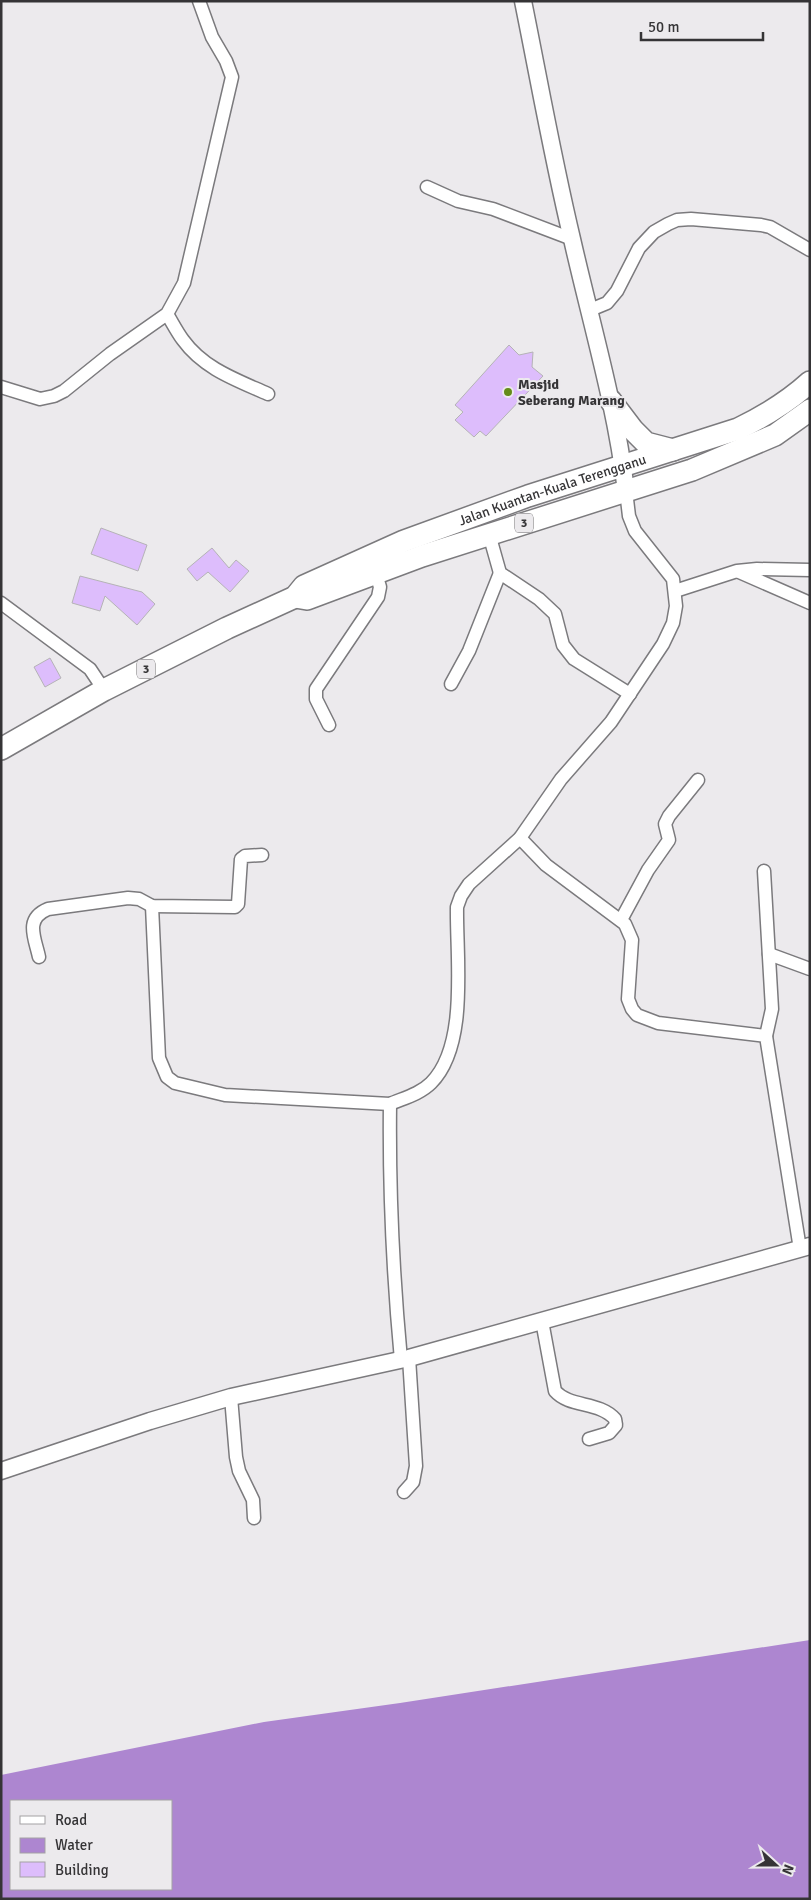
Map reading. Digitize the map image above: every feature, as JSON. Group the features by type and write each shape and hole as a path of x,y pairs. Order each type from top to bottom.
{"highway":[{"name":"Jalan Kuantan-Kuala Terengganu","path":"1,749 104,690 227,628 295,597 304,586 404,541 528,496 738,429 768,415 792,399 810,382"},
{"path":"611,401 633,430 646,443 673,450"},
{"name":"Jalan Kuantan-Kuala Terengganu","path":"295,597 308,599 422,556 692,470 775,435 810,410"}],"street":[{"path":"1,386 40,398 54,396 64,391 110,354 167,314 184,284 232,77 226,61 212,37 199,1"},
{"path":"152,906 158,1058 168,1078 184,1086 225,1096 390,1104 415,1094 431,1084 441,1071 452,1046 457,1021 458,902 474,878 520,838 561,779 610,722 663,644 673,623 676,591 673,579 635,531 629,516 623,466 611,401 572,239 523,1"},
{"path":"428,187 458,201 493,209 572,239"},
{"path":"590,310 607,304 617,291 640,248 654,232 677,220 691,219 770,227 810,250"},
{"path":"167,314 183,340 204,361 224,374 268,394"},
{"path":"451,684 469,651 500,573 489,534"},
{"path":"676,591 737,571 757,569 810,570"},
{"path":"737,571 810,603"},
{"path":"500,573 539,599 555,614 563,645 574,659 630,694"},
{"path":"329,725 316,699 316,689 378,597 380,587 376,574"},
{"path":"1,603 90,668 104,690"},
{"path":"621,920 648,870 669,840 665,824 668,816 698,780"},
{"path":"520,838 546,865 621,920 630,931 632,940 628,999 637,1015 658,1023 766,1036"},
{"path":"40,957 33,925 37,915 48,908 128,898 139,900 152,906 235,907 238,904 241,859 245,856 262,856"},
{"path":"1,1471 150,1421 231,1397 405,1359 805,1248 766,1036 772,1009 769,930 764,871"},
{"path":"769,954 810,969"},
{"path":"390,1104 394,1266 416,1466 413,1482 404,1492"},
{"path":"542,1321 555,1391 564,1398 588,1404 606,1412 615,1419 616,1425 609,1433 589,1439"},
{"path":"231,1397 236,1457 252,1500 254,1518"}],"water":[{"path":"810,1640 810,1899 1,1899 1,1775 264,1722"}],"building":[{"name":"Masjid Seberang Marang","path":"509,345 519,355 533,352 532,367 543,376 486,436 480,431 474,437 455,420 463,412 455,405"},
{"path":"101,528 147,545 138,571 91,554"},
{"path":"212,548 229,568 236,560 249,571 230,592 208,572 197,581 187,569"},
{"path":"80,576 142,592 155,604 137,625 105,596 100,611 72,603"},
{"path":"50,658 61,678 45,687 34,667"}],"place":[{"name":"Masjid Seberang Marang","path":"508,392"}]}
